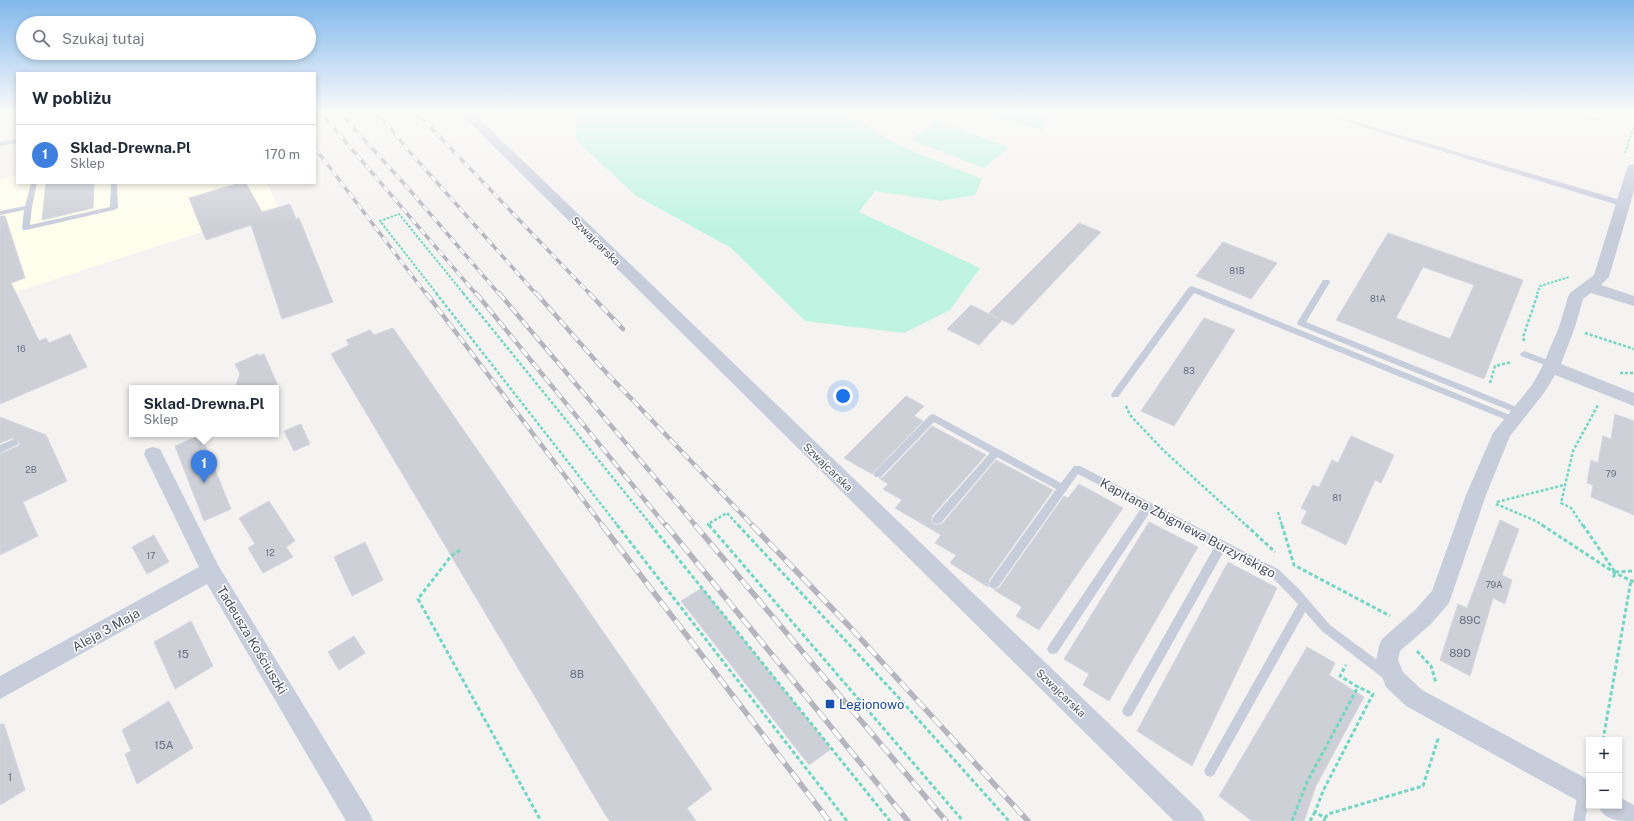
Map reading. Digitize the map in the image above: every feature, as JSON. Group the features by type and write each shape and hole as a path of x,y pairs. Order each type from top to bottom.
{"street":[{"name":"Szwajcarska","path":"505,150 1192,821"},
{"path":"1394,679 1387,660 1390,646 1423,617 1441,596 1487,468 1502,433 1538,389 1552,366 1568,327 1576,297 1601,277 1634,168"},
{"path":"1590,287 1634,301"},
{"path":"1552,366 1606,390 1634,400"},
{"name":"Tadeusza Kościuszki","path":"153,454 211,571 360,821"},
{"name":"Aleja 3 Maja","path":"0,688 211,571"},
{"name":"Kapitana Zbigniewa Burzyńskigo","path":"1394,679 1414,698 1586,793"},
{"path":"1616,809 1634,819"}],"lane":[{"path":"1445,150 1624,204"},
{"path":"34,184 28,207 26,228 114,208 114,184"},
{"path":"0,213 28,207"},
{"path":"1326,282 1301,323 1516,415"},
{"path":"1115,395 1192,289 1516,415"},
{"path":"1524,354 1552,366"},
{"path":"878,474 933,417 1062,488 994,584"},
{"path":"0,449 14,443"},
{"path":"937,520 996,452"},
{"name":"Kapitana Zbigniewa Burzyńskigo","path":"1062,488 1077,469 1274,572 1294,591 1326,628 1338,639 1394,679"},
{"path":"1053,649 1148,506"},
{"path":"1128,711 1222,544"},
{"path":"1210,771 1304,604"},
{"path":"1579,821 1586,793"}],"path":[{"path":"847,821 380,221 399,214 890,821"},
{"path":"1568,327 1634,349"},
{"path":"1606,390 1573,451 1561,503 1571,508 1615,572"},
{"path":"1126,406 1130,415 1164,451 1279,556"},
{"path":"1564,485 1494,503 1536,521 1615,572 1632,581 1604,737"},
{"path":"1278,512 1292,566 1394,618"},
{"path":"963,821 708,524 727,513 882,680 1009,821"},
{"path":"460,550 451,556 418,599 541,821"},
{"path":"1615,572 1634,571"},
{"path":"1613,579 1615,572"},
{"path":"1310,821 1323,791 1373,694 1340,676 1346,665"},
{"path":"1292,821 1307,782 1358,687"},
{"path":"1315,812 1325,820 1328,814 1423,786 1438,739 1436,734"}],"shaded area":[{"path":"16,175 16,184 268,184 279,207 0,297 0,179"}],"green space":[{"path":"587,150 911,150 982,179 975,195 941,201 875,191 859,212 980,268 950,310 904,333 805,321 731,248 635,195"},
{"path":"938,150 1005,150 984,168"}],"building":[{"path":"46,184 94,184 93,208 42,220"},
{"path":"237,184 247,184 262,212 290,204 296,219 299,218 333,302 282,319 251,225 206,240 189,198"},
{"path":"0,216 5,216 25,278 11,283 39,341 46,338 49,343 70,334 87,367 0,404"},
{"path":"1079,223 1101,232 1013,325 1002,320 979,345 947,329 971,305 999,319 989,313"},
{"path":"1388,233 1523,280 1484,379 1336,320","holes":["1423,267 1474,285 1450,339 1396,318"]},
{"path":"1223,242 1277,263 1251,299 1196,276"},
{"path":"1204,318 1235,330 1174,426 1141,411"},
{"path":"393,328 712,789 687,808 696,821 610,821 606,816 331,354 349,345 346,340 370,330 374,335"},
{"path":"258,354 259,356 264,354 278,385 236,385 240,374 235,364"},
{"path":"906,396 924,406 914,416 923,421 872,474 844,458"},
{"path":"1615,414 1634,421 1634,515 1591,497 1593,485 1587,483 1591,460 1598,463 1603,436 1611,439"},
{"path":"0,417 46,435 67,481 23,502 38,536 0,555 0,454 18,446 20,443 13,438 0,443"},
{"path":"301,424 310,444 294,451 284,431"},
{"path":"932,426 986,455 932,516 931,520 933,524 942,524 996,460 1053,490 989,580 988,587 950,563 956,555 935,543 941,535 895,508 902,500 883,489 888,484 879,478 882,478"},
{"path":"1351,436 1394,455 1381,483 1375,480 1346,545 1301,523 1307,511 1301,508 1313,485 1319,487 1332,460 1338,463"},
{"path":"196,437 202,437 231,509 204,521 175,446"},
{"path":"1079,484 1123,508 1039,630 1016,616 1022,607 994,590 999,588 1064,496 1068,498"},
{"path":"269,501 295,541 286,547 293,557 263,573 248,548 255,544 239,518"},
{"path":"1500,520 1519,529 1502,575 1512,580 1505,604 1493,598 1470,676 1440,660 1458,604 1467,608"},
{"path":"1149,522 1198,547 1109,701 1083,685 1089,674 1064,659"},
{"path":"154,535 169,562 147,574 132,547"},
{"path":"365,542 383,580 352,596 334,557"},
{"path":"1228,562 1277,588 1192,766 1137,731"},
{"path":"702,588 831,749 809,765 681,601"},
{"path":"191,621 213,666 175,689 154,642"},
{"path":"354,636 365,653 339,670 328,652"},
{"path":"1307,647 1335,663 1329,675 1364,697 1316,786 1304,821 1252,821 1219,796"},
{"path":"169,701 193,748 137,784 125,754 131,751 122,730"},
{"path":"0,724 4,724 25,790 0,805"}],"railway":[{"path":"317,150 426,294"},
{"path":"353,150 476,294"},
{"path":"374,150 499,294"},
{"path":"408,150 536,294"},
{"path":"453,150 590,294"},
{"path":"426,293 603,526"},
{"path":"476,293 666,526"},
{"path":"499,293 696,526"},
{"path":"536,293 602,368 753,526"},
{"path":"589,293 623,329"},
{"path":"602,525 829,821"},
{"path":"666,525 908,821"},
{"path":"695,525 946,821"},
{"path":"752,525 849,626 1028,821"}],"place":[{"name":"Sklad-Drewna.Pl","path":"204,483"},
{"name":"Legionowo","path":"830,704"}]}
